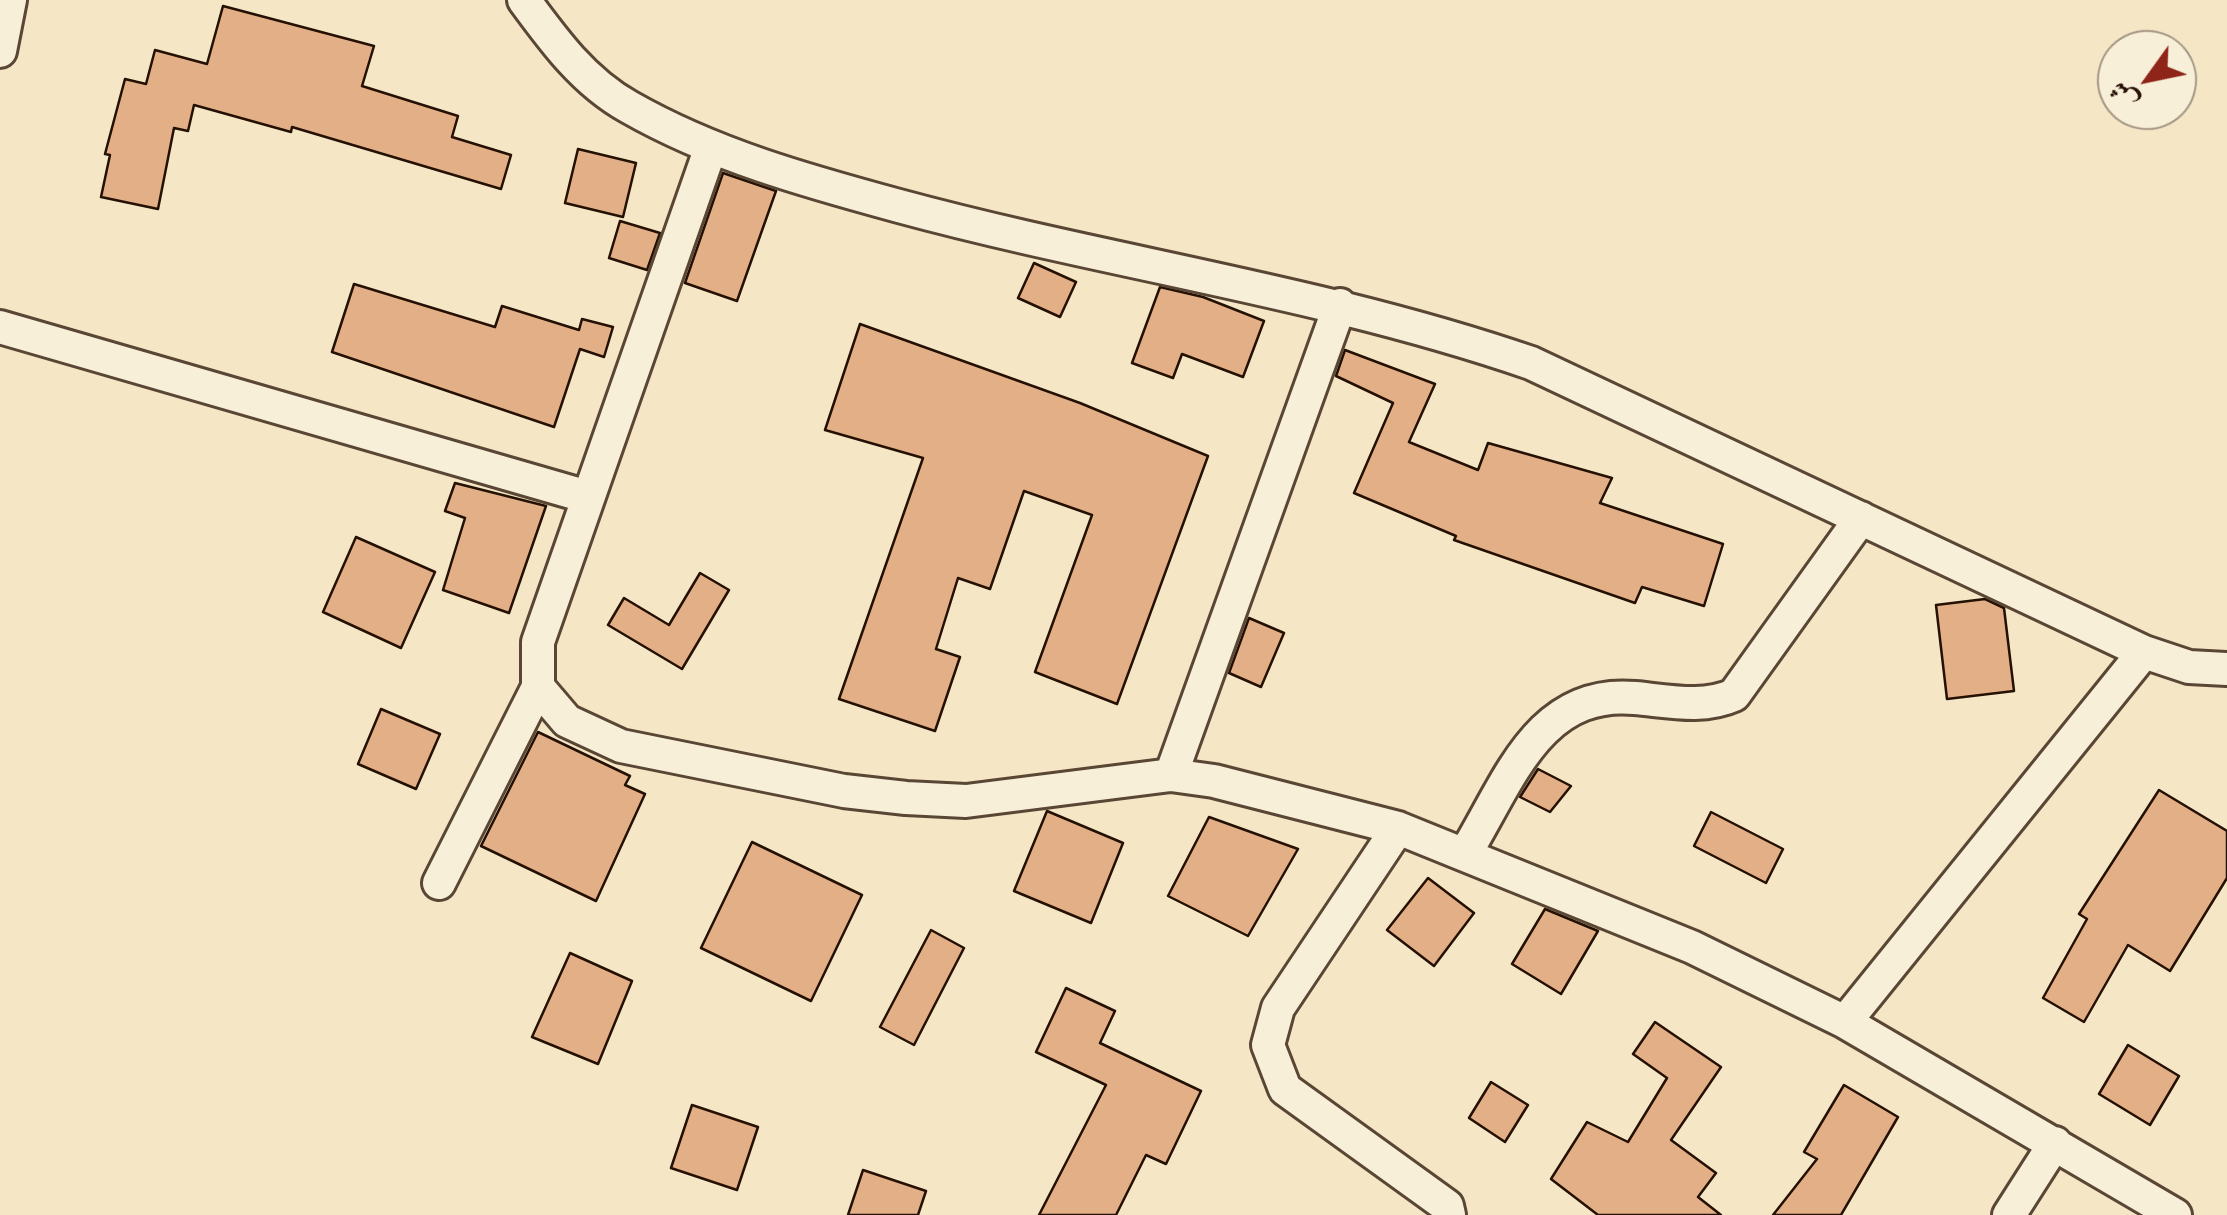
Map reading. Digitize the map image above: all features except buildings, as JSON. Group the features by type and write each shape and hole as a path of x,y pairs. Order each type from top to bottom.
{"street":[{"path":"0,51 10,0"},
{"path":"524,0 590,80 628,107 711,147 814,183 994,232 1425,326 1531,363 2144,652 2190,667 2227,668"},
{"path":"439,884 538,686 538,642 711,147"},
{"path":"1171,775 1340,306"},
{"path":"0,327 588,497"},
{"path":"1466,852 1534,742 1563,710 1604,696 1716,703 1734,695 1861,518"},
{"path":"1844,1022 2144,652"},
{"path":"538,686 566,720 621,746 844,792 966,800 1171,775 1214,781 1398,828 1466,852 1692,947 1844,1022 2176,1215"},
{"path":"1398,828 1278,1008 1268,1045 1285,1089 1447,1206 1449,1215"},
{"path":"2009,1215 2055,1143"}]}
